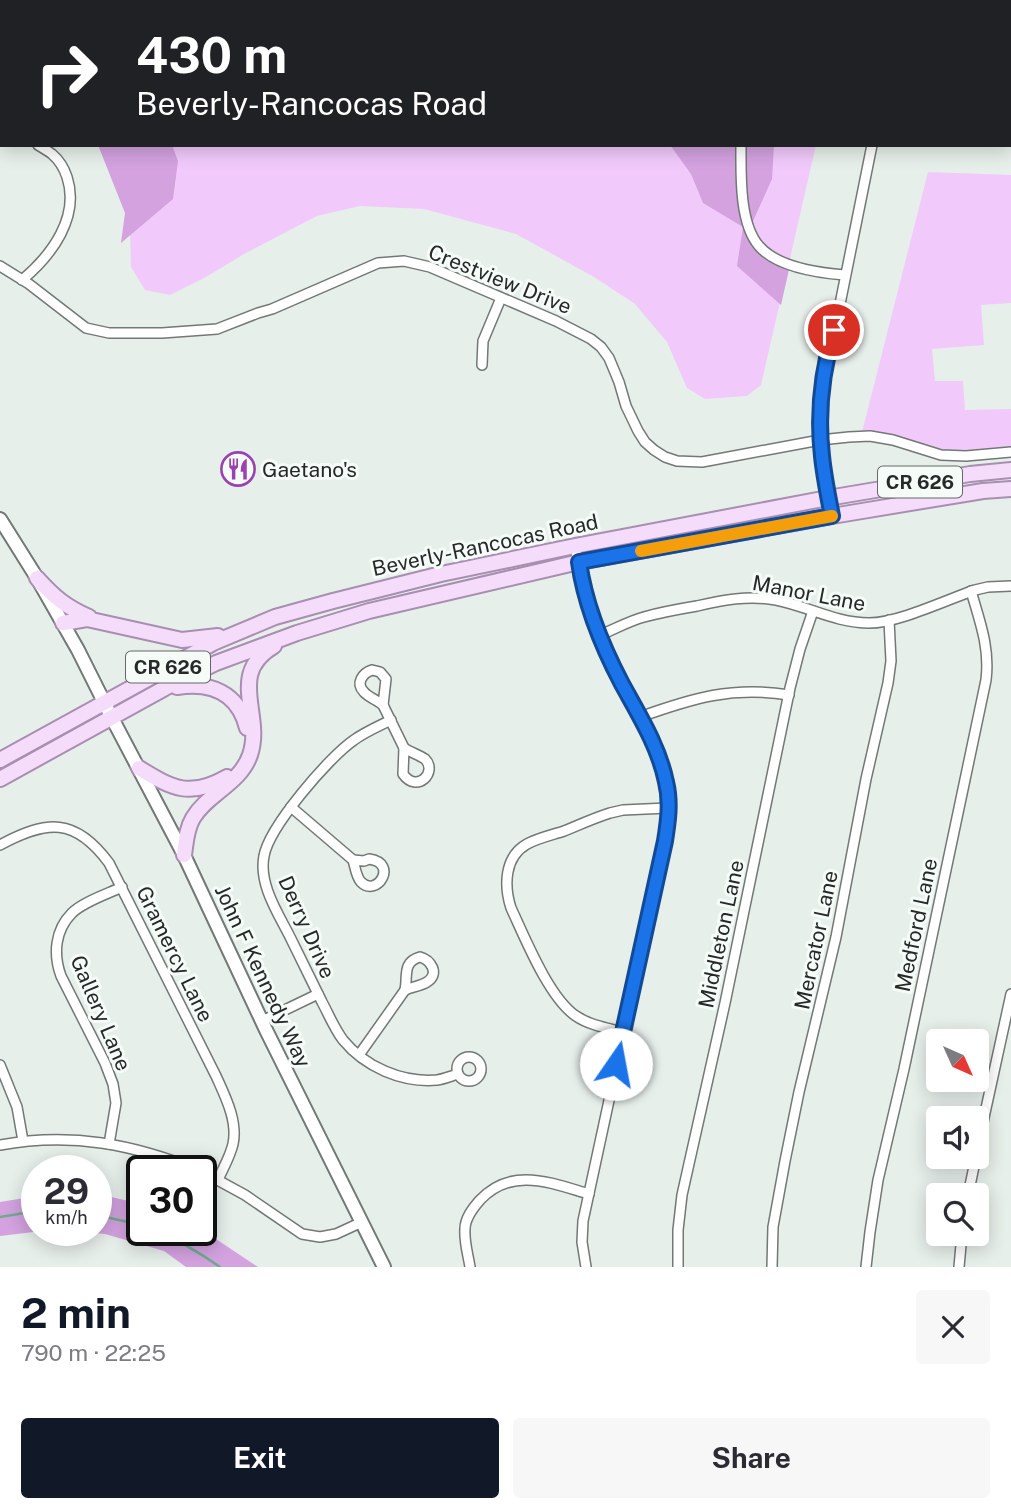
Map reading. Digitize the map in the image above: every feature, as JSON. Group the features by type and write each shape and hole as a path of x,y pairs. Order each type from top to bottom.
{"main road":[{"name":"Beverly-Rancocas Road","path":"0,760 212,643 275,617 441,574 575,546 828,498 970,474 1011,470"},
{"name":"Beverly-Rancocas Road","path":"0,779 165,688 216,663 297,633 369,611 579,562 832,516 983,491 1011,489"},
{"path":"37,578 69,609 97,621"},
{"path":"63,623 79,619 97,621 181,640 233,634"},
{"path":"184,855 187,831 192,819 200,808 244,768 250,754 253,723 248,691 249,676 254,663 262,653 297,633"},
{"path":"139,768 166,785 186,789 201,788 227,777 244,753 247,726 235,702 225,694 204,685 165,688"}],"street":[{"path":"22,280 39,265 55,244 64,228 70,208 70,189 64,169 53,155 41,147"},
{"path":"741,147 742,184 747,218 759,246 766,253 792,265 823,273 845,275"},
{"path":"832,516 820,440 822,380 872,147"},
{"name":"Crestview Drive","path":"0,266 86,328 109,333 162,333 217,329 272,309 367,267 378,263 404,261 430,267 581,332 601,347 614,370 638,431 654,450 677,461 702,462 849,437 882,438 953,456 1011,452"},
{"path":"482,365 483,341 501,298"},
{"name":"John F Kennedy Way","path":"0,519 63,623 184,855 262,1021 384,1267"},
{"path":"575,546 586,598 617,673 663,770 668,793 665,841 582,1231 586,1267"},
{"name":"Manor Lane","path":"600,635 641,618 679,608 748,597 776,600 853,622 878,623 988,587 1011,586"},
{"name":"Medford Lane","path":"866,1267 878,1180 986,680 986,643 971,592"},
{"name":"Middleton Lane","path":"678,1267 682,1195 789,695 813,611"},
{"name":"Mercator Lane","path":"772,1267 773,1227 782,1175 838,929 866,779 888,683 891,661 888,620"},
{"path":"640,717 691,699 724,693 746,691 789,695"},
{"path":"383,705 404,748"},
{"name":"Derry Drive","path":"391,720 362,735 327,764 291,807 270,838 263,859 263,870 272,901 337,1031 359,1055 384,1070 405,1077 439,1080 458,1074"},
{"path":"291,807 353,860"},
{"path":"623,1032 577,1017 561,1002 542,972 511,908 507,877 513,858 519,850 534,841 610,813 668,808"},
{"name":"Gramercy Lane","path":"0,845 34,829 55,826 65,827 84,837 102,853 122,887 216,1076 229,1108 234,1138 218,1180"},
{"name":"Gallery Lane","path":"109,1144 116,1103 113,1084 61,976 57,965 56,944 62,926 73,912 122,887"},
{"path":"359,1055 405,990"},
{"path":"262,1021 318,994"},
{"path":"987,1106 1011,995"},
{"path":"0,1065 17,1107 23,1141"},
{"path":"0,1145 56,1139 109,1144 154,1155"},
{"path":"218,1180 302,1234 320,1237 335,1234 362,1222"},
{"path":"470,1267 465,1242 467,1218 478,1202 505,1182 533,1180 589,1194"},
{"path":"959,1267 961,1246"}],"shaded area":[{"path":"99,147 173,147 178,161 173,199 121,243 125,213"},
{"path":"121,147 816,147 761,385 747,396 705,399 687,388 667,342 635,304 594,277 516,234 424,209 360,206 317,216 170,295 145,290 131,267"},
{"path":"671,147 774,147 772,179 749,230 790,265 781,305 737,266 743,227 703,203 691,174"},
{"path":"928,172 1011,175 1011,303 981,305 984,345 932,349 935,381 963,381 965,410 1011,409 1011,447 947,455 861,436"},
{"path":"112,1197 126,1200 126,1240 112,1236"},
{"path":"21,1199 21,1233 0,1236 0,1202"},
{"path":"217,1240 258,1267 186,1267 164,1251 147,1246 217,1246"}],"waterway":[{"path":"0,1217 21,1214"},
{"path":"112,1218 126,1222"},
{"path":"187,1246 220,1267"}],"slow traffic":[{"path":"641,551 832,516"}],"place":[{"name":"Gaetano's","path":"238,469"}],"route":[{"path":"616,1064 665,841 668,793 659,758 594,621 583,588 579,562 832,516 822,465 820,405 822,380 834,330"}]}
